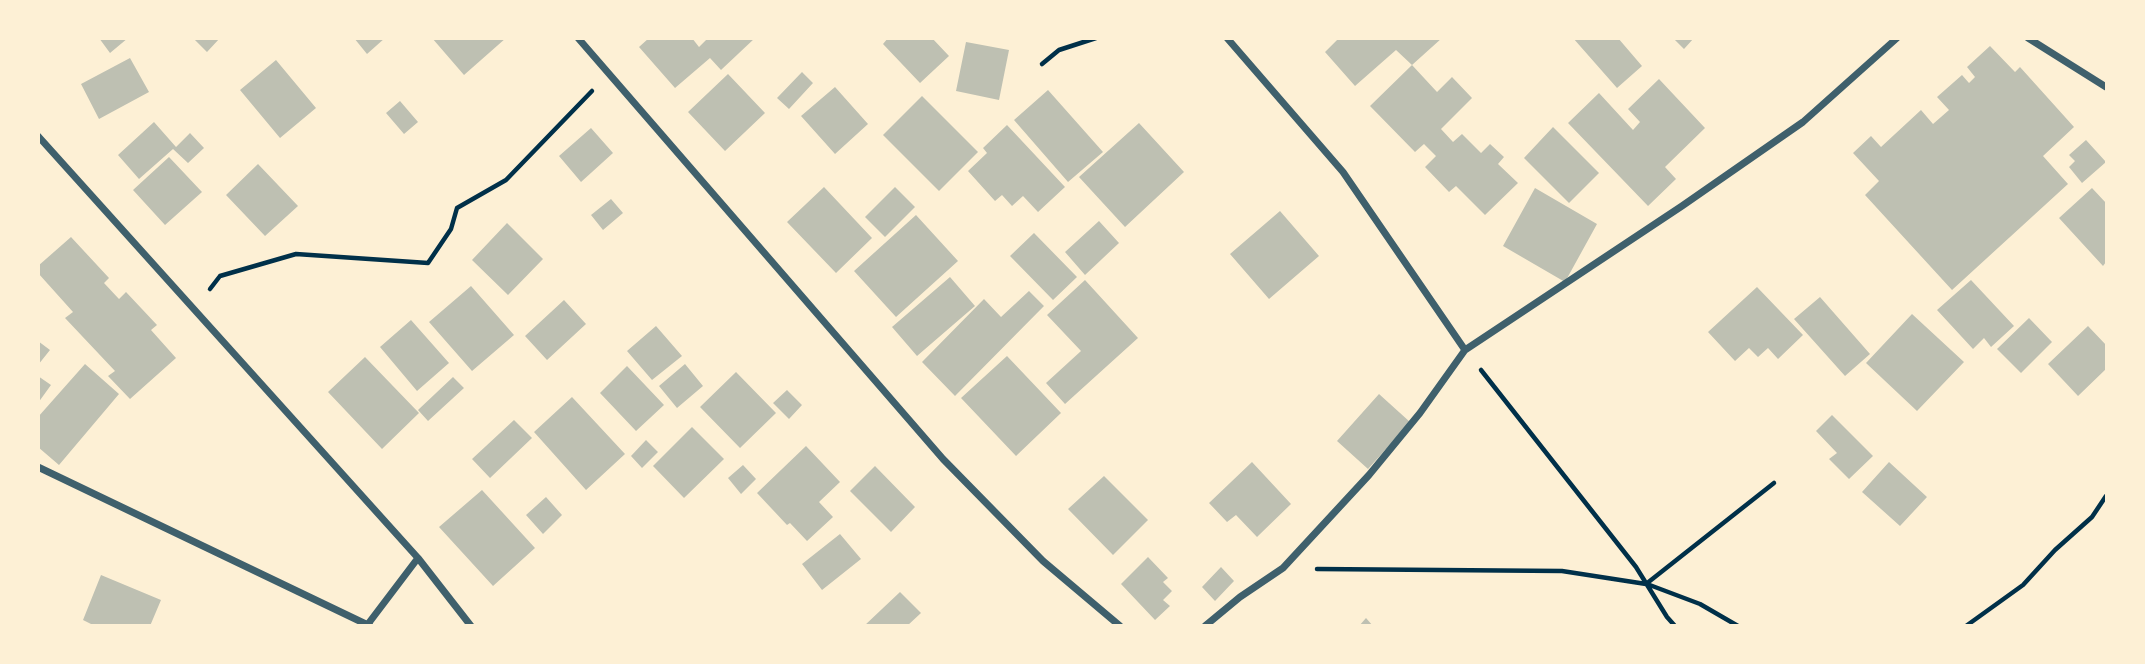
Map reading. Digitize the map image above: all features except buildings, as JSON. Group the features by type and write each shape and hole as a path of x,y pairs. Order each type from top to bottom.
{"street":[{"path":"578,38 943,460 1043,561 1120,625"},
{"path":"1227,38 1343,172 1465,350"},
{"path":"1205,625 1283,568 1369,475 1420,414 1465,350 1803,122 1897,38"},
{"path":"2028,38 2106,87"},
{"path":"38,136 418,558 471,625"},
{"path":"38,467 369,625 418,558"}],"path":[{"path":"1042,64 1059,50 1096,38"},
{"path":"196,310 220,276 296,254 428,263 452,229 457,208 506,180 610,73"},
{"path":"1465,350 1636,567 1667,617 1675,625"},
{"path":"1646,584 1774,483"},
{"path":"1966,625 2023,585 2055,550 2092,517 2106,496"},
{"path":"1283,568 1562,571 1646,584 1700,604 1738,625"}]}
